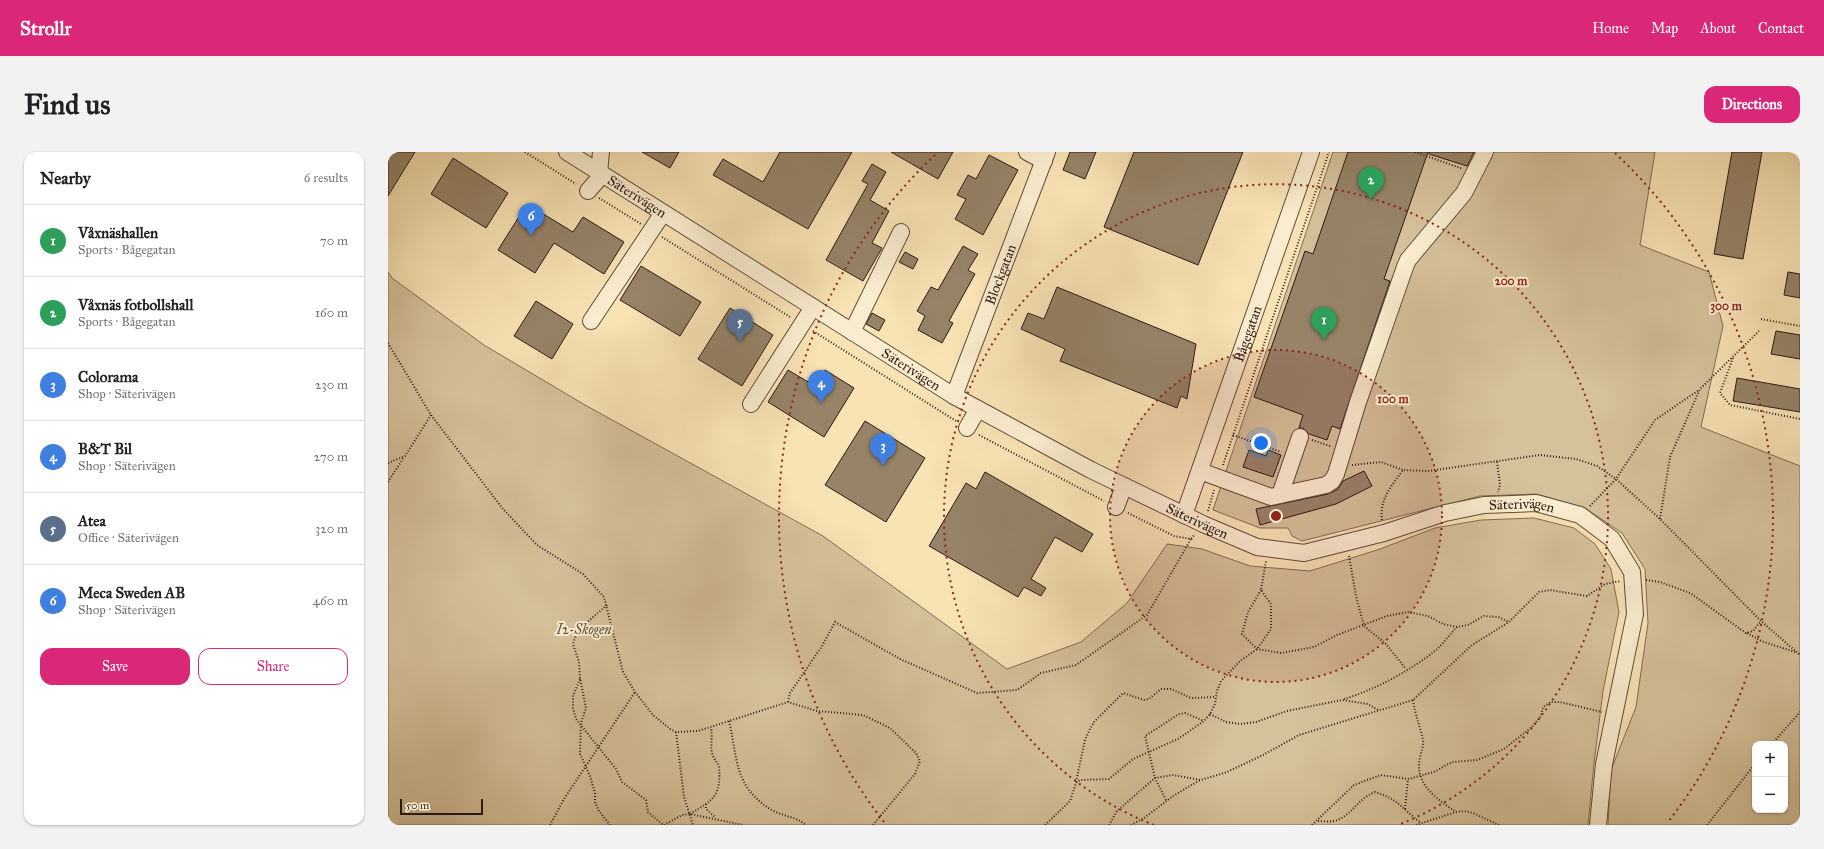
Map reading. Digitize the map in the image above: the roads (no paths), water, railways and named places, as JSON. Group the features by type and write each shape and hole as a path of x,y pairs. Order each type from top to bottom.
{"street":[{"name":"Säterivägen","path":"567,152 954,396 1124,486 1203,524 1257,547 1304,553 1384,533 1445,513 1495,505 1536,503 1580,515 1612,539 1632,572 1635,614 1604,764 1598,825"},
{"path":"588,191 600,174 601,152"},
{"path":"1027,152 1045,157"},
{"name":"Bågegatan","path":"1184,515 1311,152"},
{"path":"1200,471 1271,497 1326,485 1332,481 1339,467 1358,402 1408,260 1459,200 1476,173 1485,152"},
{"name":"Blockgatan","path":"954,396 1045,157"},
{"path":"591,321 663,213"},
{"path":"852,332 901,232"},
{"path":"751,404 803,325 813,307"},
{"path":"966,428 978,409"},
{"path":"1280,494 1300,437"},
{"path":"1116,507 1124,486"}],"place":[{"name":"Våxnäs fotbollshall","path":"1371,200"},
{"name":"Meca Sweden AB","path":"531,236"},
{"name":"Våxnäshallen","path":"1324,340"},
{"name":"Atea","path":"740,342"},
{"name":"B&T Bil","path":"821,403"},
{"name":"Colorama","path":"883,466"}],"park label":[{"name":"I2-Skogen","path":"584,629"}]}
